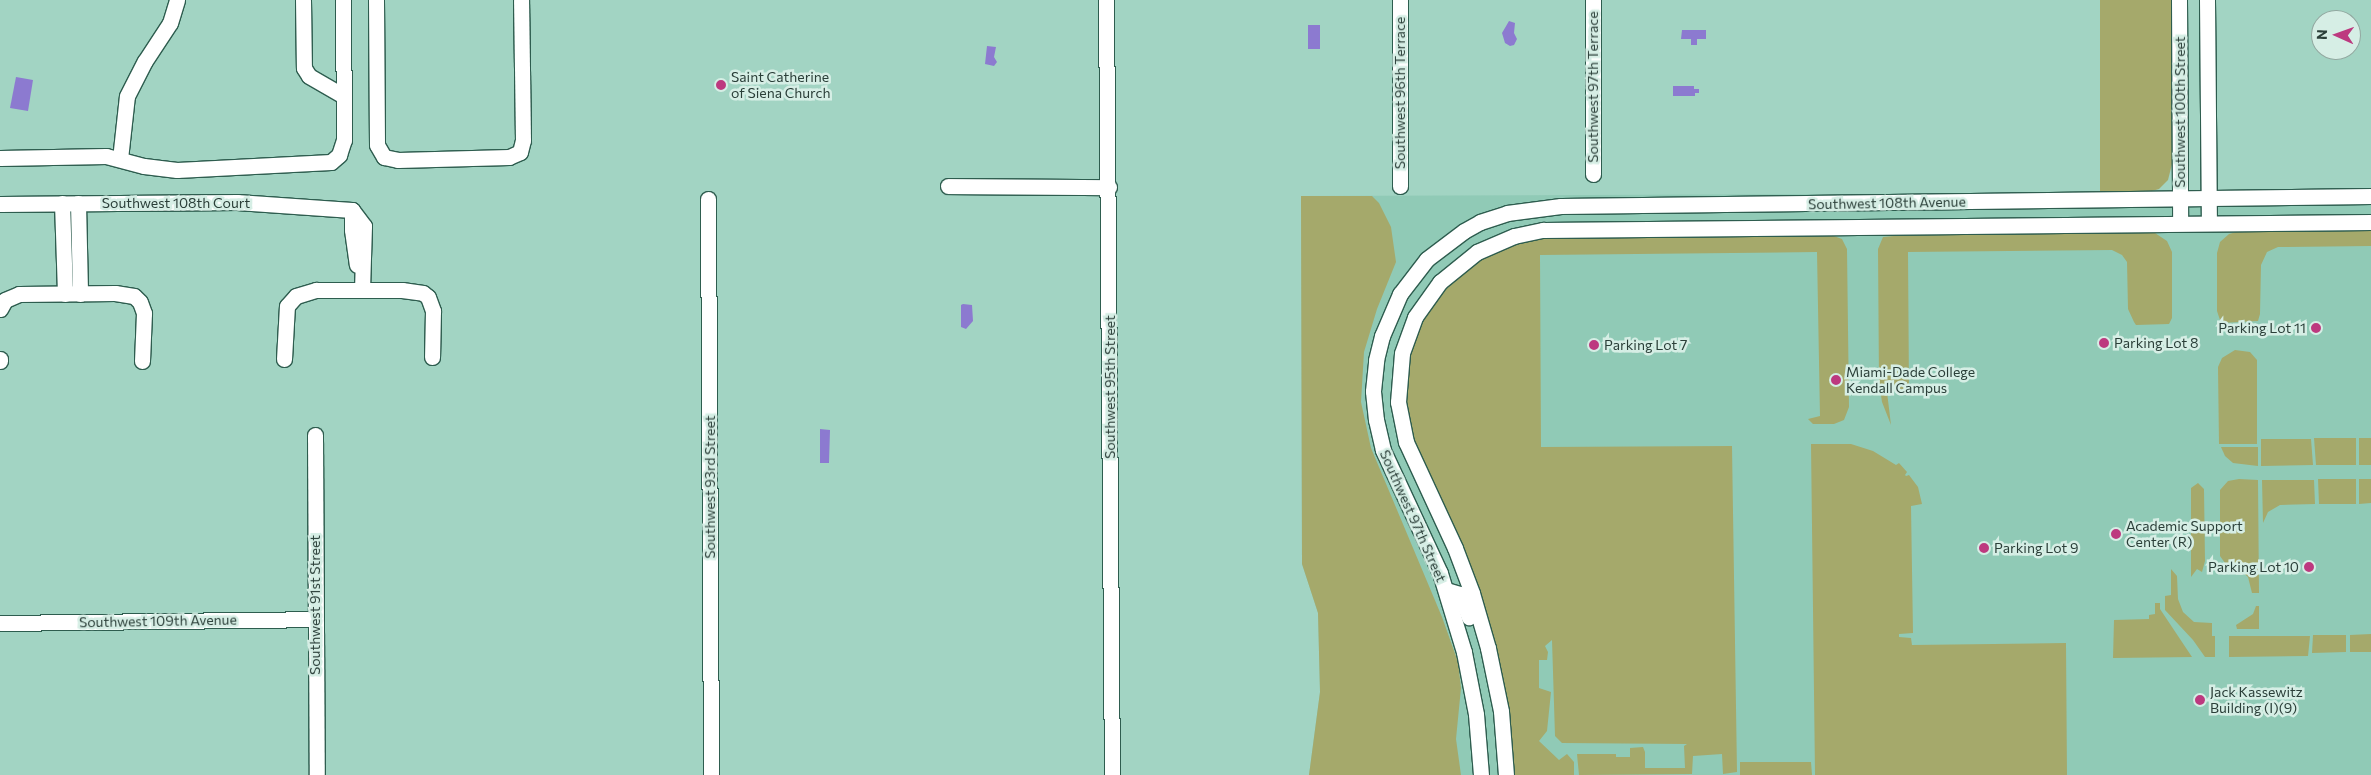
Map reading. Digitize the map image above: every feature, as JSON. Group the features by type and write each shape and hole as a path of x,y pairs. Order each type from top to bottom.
{"street":[{"path":"120,159 127,96 142,67 170,23 177,0"},
{"path":"303,0 304,68 309,76 343,96"},
{"path":"0,158 97,156 120,159 144,166 177,170 295,162 328,163 337,158 343,145 343,0"},
{"path":"376,0 377,145 384,157 398,160 509,157 520,152 523,140 522,0"},
{"name":"Southwest 95th Street","path":"1106,0 1109,186 1112,775"},
{"name":"Southwest 96th Terrace","path":"1400,0 1400,186"},
{"name":"Southwest 97th Terrace","path":"1593,0 1593,174"},
{"name":"Southwest 100th Street","path":"2179,0 2180,223"},
{"name":"Southwest 100th Street","path":"2208,0 2209,223"},
{"path":"948,186 1109,186"},
{"name":"Southwest 108th Avenue","path":"1421,266 1448,242 1480,222 1507,212 1536,208 2371,196"},
{"name":"Southwest 93rd Street","path":"708,199 711,775"},
{"name":"Southwest 108th Court","path":"0,204 237,202 352,210 352,230 362,290"},
{"path":"62,203 70,238 72,294"},
{"path":"70,238 78,203"},
{"name":"Southwest 108th Avenue","path":"1440,282 1464,261 1490,245 1514,236 1543,230 2371,222"},
{"name":"Southwest 97th Street","path":"1421,266 1400,294 1385,326 1376,360 1374,405 1383,450 1433,556 1446,590 1472,689 1481,775"},
{"name":"Southwest 97th Street","path":"1440,282 1419,310 1405,341 1399,378 1399,415 1406,442 1465,575 1486,639 1501,711 1506,775"},
{"path":"284,359 286,310 292,299 306,292 362,290 402,290 423,293 430,302 434,314 432,357"},
{"path":"1,306 8,298 19,294 115,293 134,296 140,302 144,313 142,361"},
{"name":"Southwest 91st Street","path":"315,435 317,775"},
{"path":"1446,590 1460,594 1473,628 1486,639"},
{"name":"Southwest 109th Avenue","path":"0,623 315,619"}],"shaded area":[{"path":"2100,0 2172,0 2172,164 2168,180 2159,189 2152,191 2100,193"},
{"path":"1509,21 1515,23 1514,33 1517,39 1514,45 1510,46 1505,43 1502,33"},
{"path":"1308,25 1320,25 1320,49 1308,49"},
{"path":"1682,30 1706,30 1706,39 1697,39 1697,45 1691,45 1691,39 1681,39"},
{"path":"987,46 996,47 994,57 997,62 994,66 985,64"},
{"path":"16,77 33,80 28,111 10,108"},
{"path":"1673,86 1694,86 1694,89 1699,89 1699,93 1695,93 1695,96 1673,96"},
{"name":"Miami-Dade College Kendall Campus","path":"2371,188 2371,775 1309,775 1320,692 1318,613 1302,564 1301,196 2100,193"},
{"path":"1301,196 1372,196 1379,203 1391,227 1396,262 1377,309 1364,352 1361,402 1371,448 1442,617 1458,662 1461,688 1456,739 1461,775 1309,775 1320,692 1318,613 1302,564"},
{"path":"2371,230 2371,246 2278,247 2267,252 2261,265 2260,314 2258,321 2221,323 2217,311 2217,253 2220,242 2229,234 2240,231"},
{"path":"2152,231 2167,241 2172,252 2172,318 2169,324 2136,325 2128,309 2127,262 2122,255 2112,250 1908,252 1909,391 1897,388 1887,392 1891,425 1882,402 1879,382 1878,249 1883,237 1936,232"},
{"path":"1831,235 1842,239 1847,249 1849,407 1844,420 1834,424 1813,424 1808,419 1820,416 1817,252 1540,255 1541,447 1732,446 1737,772 1723,774 1722,754 1693,756 1692,774 1579,775 1577,754 1616,754 1616,757 1630,757 1630,748 1643,747 1645,752 1645,768 1685,768 1684,746 1687,744 1562,743 1555,736 1552,640 1545,646 1548,652 1547,660 1539,660 1539,688 1551,692 1547,731 1539,741 1559,760 1567,754 1574,762 1574,775 1512,775 1506,702 1497,655 1480,591 1466,555 1415,444 1405,400 1406,364 1413,340 1424,316 1451,280 1470,264 1492,252 1523,241 1544,237"},
{"path":"961,305 972,305 973,321 966,329 961,327"},
{"path":"2255,325 2247,332 2238,333 2230,332 2222,326"},
{"path":"2235,350 2250,352 2257,360 2257,444 2219,444 2218,367 2222,358"},
{"path":"820,429 830,430 829,463 820,463"},
{"path":"2314,438 2356,438 2356,465 2316,465"},
{"path":"2359,438 2371,438 2371,465 2359,465"},
{"path":"2261,439 2311,439 2313,465 2261,466"},
{"path":"1811,444 1851,444 1873,451 1896,465 1899,463 1907,472 1905,475 1909,475 1918,487 1922,504 1911,506 1913,633 1899,634 1899,637 1911,638 1912,645 2066,643 2067,775 1815,775"},
{"path":"2221,447 2258,447 2258,466 2233,463 2225,456"},
{"path":"2239,479 2258,480 2259,593 2252,593 2248,577 2238,568 2225,563 2220,556 2220,490 2228,481"},
{"path":"2318,479 2356,479 2356,504 2319,504"},
{"path":"2359,479 2371,479 2371,503 2359,504"},
{"path":"2262,480 2314,480 2315,504 2280,505 2268,512 2263,523"},
{"path":"2198,483 2204,489 2205,561 2202,572 2197,569 2191,577 2191,488"},
{"path":"2171,569 2177,576 2178,599 2183,612 2194,622 2212,623 2212,636 2215,636 2215,657 2205,657 2193,640 2165,610 2165,596 2171,595"},
{"path":"2155,603 2160,603 2160,609 2192,657 2113,658 2114,620 2149,619 2149,615 2155,614"},
{"path":"2256,606 2259,606 2259,629 2237,629 2236,625 2253,614"},
{"path":"2371,634 2371,652 2350,652 2350,635"},
{"path":"2313,635 2346,635 2346,652 2312,653"},
{"path":"2229,636 2310,636 2308,656 2229,657"},
{"path":"1740,762 1811,762 1812,775 1740,775"}],"place":[{"name":"Saint Catherine of Siena Church","path":"721,85"},
{"name":"Parking Lot 11","path":"2316,328"},
{"name":"Parking Lot 8","path":"2104,343"},
{"name":"Parking Lot 7","path":"1594,345"},
{"name":"Miami-Dade College Kendall Campus","path":"1836,380"},
{"name":"Academic Support Center (R)","path":"2116,534"},
{"name":"Parking Lot 9","path":"1984,548"},
{"name":"Parking Lot 10","path":"2309,567"},
{"name":"Jack Kassewitz Building (I)(9)","path":"2200,700"}]}
